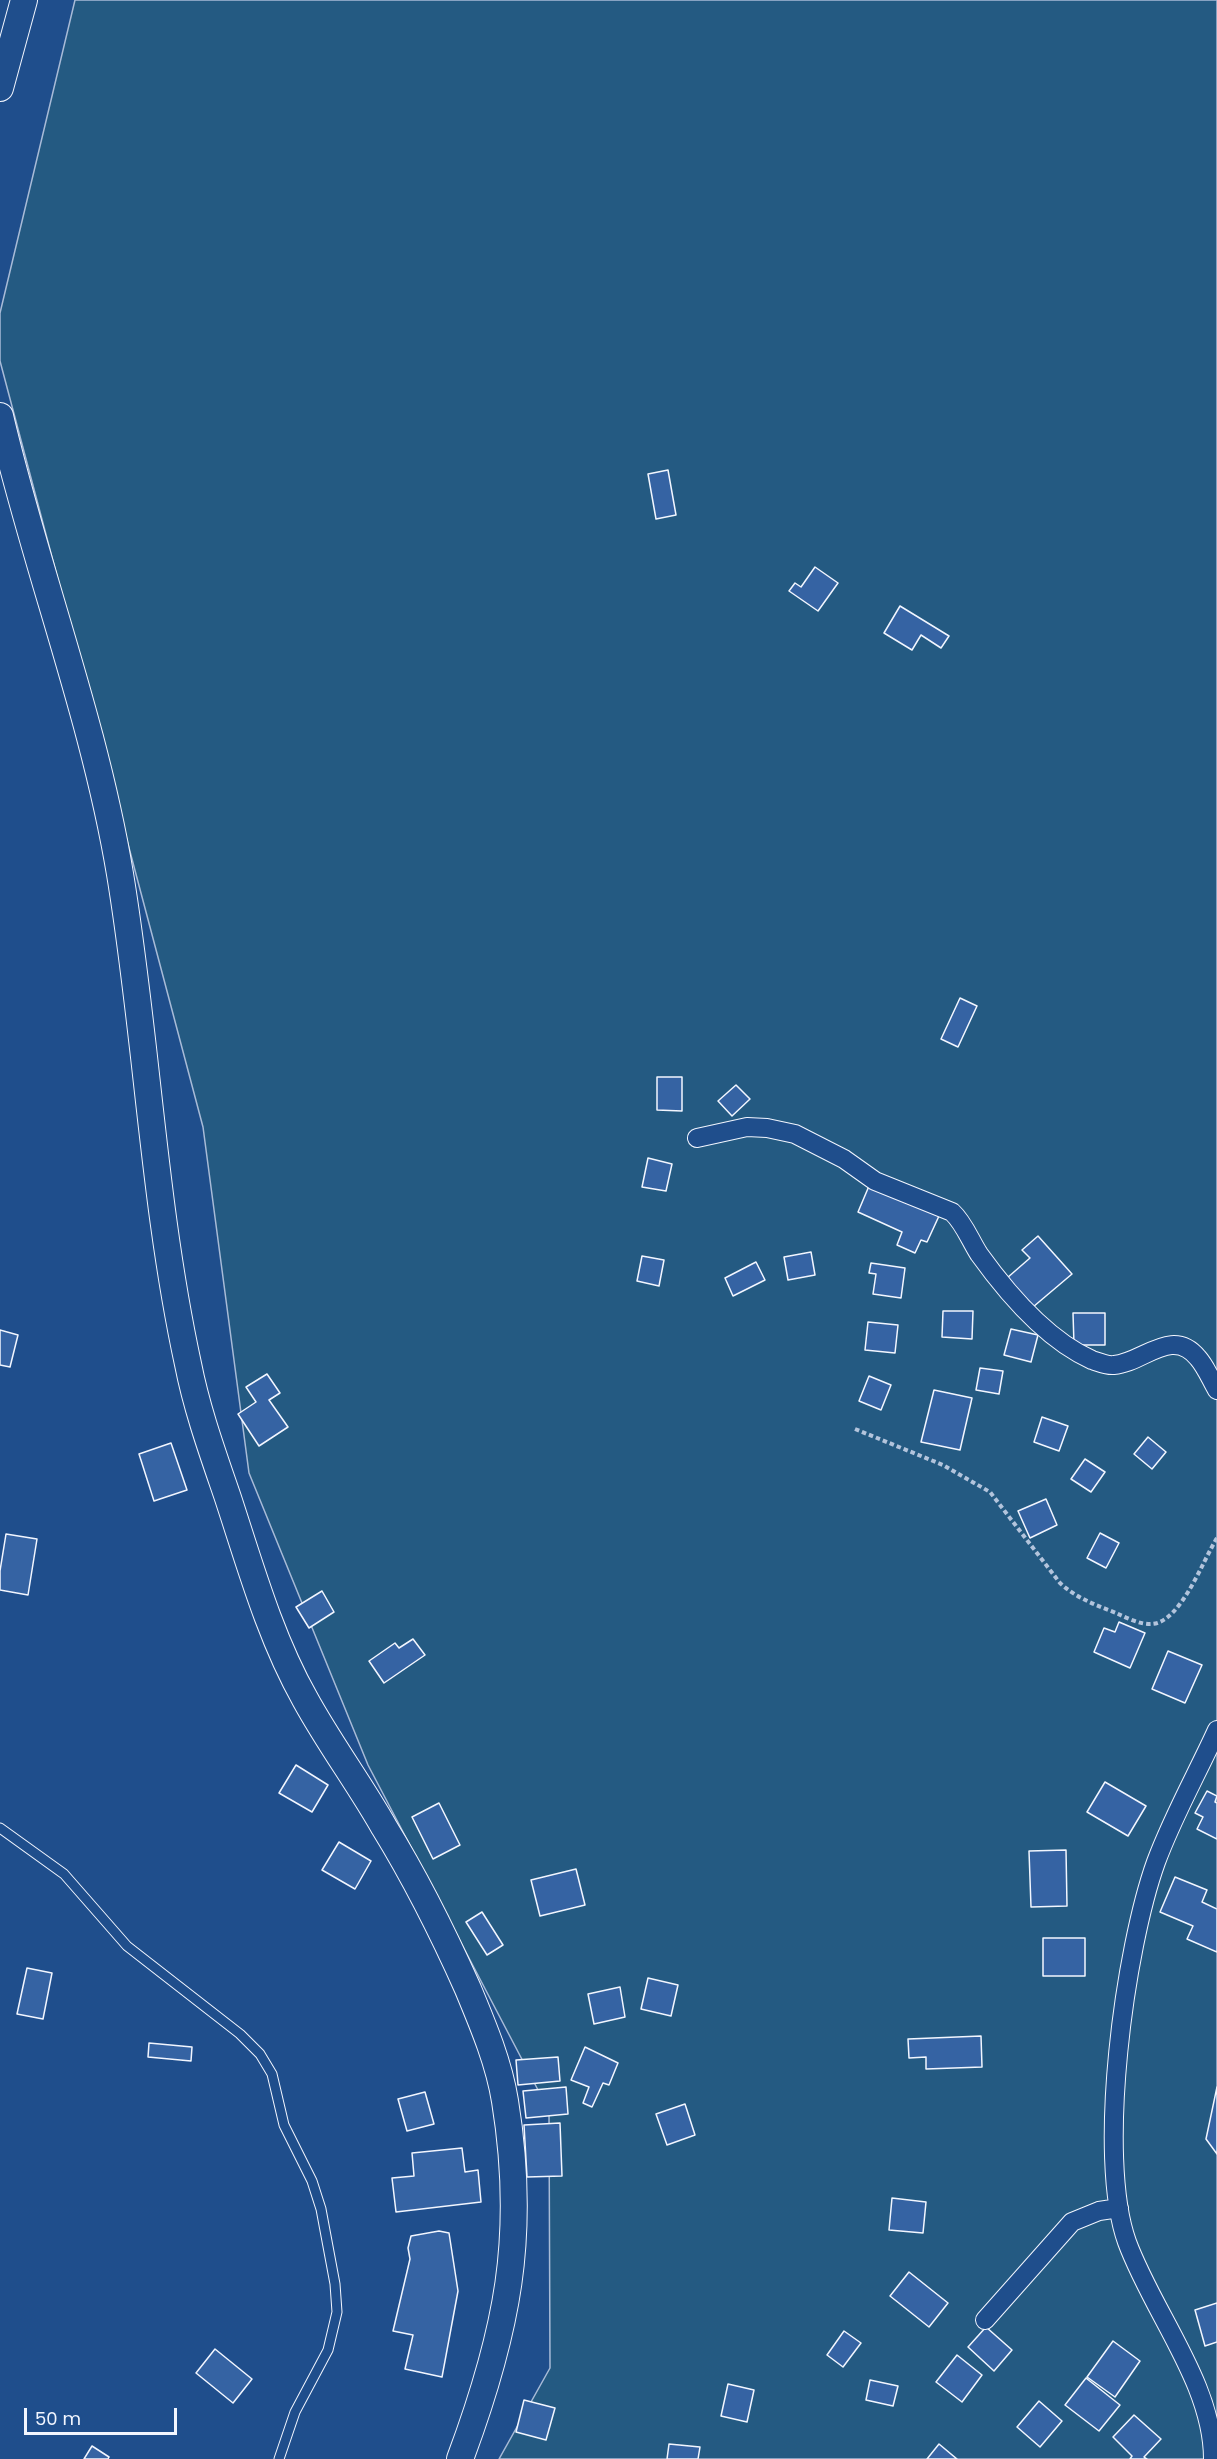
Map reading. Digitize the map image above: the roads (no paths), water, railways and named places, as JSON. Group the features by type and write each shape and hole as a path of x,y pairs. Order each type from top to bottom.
{"street":[{"path":"0,88 24,0"},
{"path":"0,416 15,482 37,549 106,798 133,959 165,1235 186,1358 201,1414 255,1578 296,1682 329,1741 382,1822 446,1940 489,2042 505,2096 515,2200 514,2251 504,2319 488,2382 460,2459"},
{"path":"697,1138 747,1127 767,1128 795,1134 818,1145 875,1181 952,1212 959,1219 980,1254 1013,1295 1073,1351 1098,1362 1114,1365 1172,1344 1187,1348 1198,1358 1217,1390"},
{"path":"1213,2459 1212,2434 1205,2403 1139,2273 1126,2238 1119,2208 1115,2173 1116,2087 1122,2026 1142,1914 1160,1853 1217,1730"},
{"path":"985,2320 1072,2222 1099,2211 1119,2208"}],"lane":[{"path":"0,1828 64,1874 127,1946 240,2034 260,2054 272,2074 284,2125 312,2181 321,2209 335,2284 337,2312 328,2350 295,2412 279,2459"}]}
